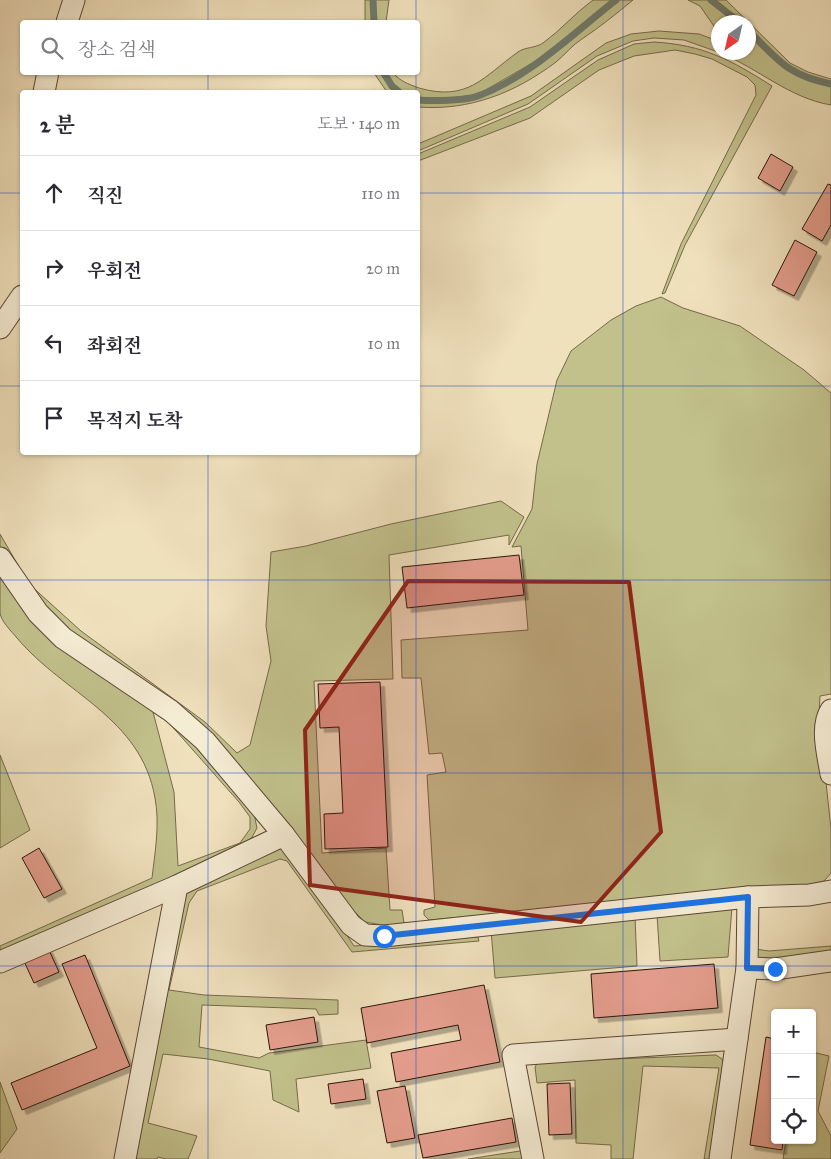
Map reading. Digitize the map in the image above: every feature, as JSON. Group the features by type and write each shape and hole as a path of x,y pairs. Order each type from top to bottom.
{"street":[{"path":"68,20 74,0"},
{"path":"44,90 47,75"},
{"path":"0,328 20,299"},
{"path":"0,558 30,603 51,627 78,650 171,712 205,741 284,835 338,910 357,931 365,935 384,936 748,897 809,895 831,891"},
{"path":"831,710 827,716 831,774"},
{"path":"0,962 178,886 284,835"},
{"path":"125,1159 178,886"},
{"path":"720,1159 747,968 748,897"},
{"path":"747,968 775,969 831,962"},
{"path":"533,1159 513,1055 737,1039"}],"highlighted area":[{"path":"408,581 629,582 661,832 581,922 310,885 305,730"}],"shaded area":[{"path":"365,0 372,0 372,20 365,20"},
{"path":"375,0 389,0 386,20 376,20"},
{"path":"593,0 613,0 541,58 477,95 420,99 420,90 401,90 392,83 386,75 395,75 404,82 419,88 450,92 463,89 474,85 521,50 543,43"},
{"path":"619,0 633,0 575,44 556,62 524,83 491,98 473,103 455,106 420,107 420,102 437,103 478,98 543,61"},
{"path":"688,0 708,0 727,15 711,15 711,22 700,6"},
{"path":"714,0 726,0 741,15 733,15"},
{"path":"756,30 790,63 808,72 831,79 831,82 792,70 779,61 756,36"},
{"path":"659,31 699,34 711,38 711,50 684,40 654,38 633,41 597,56 528,104 420,150 420,143 531,96 606,43 631,34"},
{"path":"756,39 784,67 804,78 831,86 831,105 801,96 736,60 756,60"},
{"path":"654,42 688,46 711,53 711,59 675,50 634,56 599,70 530,118 420,160 420,153 530,107 598,60 634,44"},
{"path":"714,60 730,61 772,86 685,245 665,293 662,294 681,244 756,95 755,85 747,77"},
{"path":"375,75 382,75 394,90 386,90"},
{"path":"661,297 683,308 740,326 804,370 831,393 831,694 820,696 819,717 831,829 831,873 824,881 808,885 429,920 424,915 424,910 435,907 427,775 446,772 442,753 429,754 421,678 402,678 401,640 528,630 521,546 512,547 532,509 537,464 557,380 571,351 611,320 636,306"},
{"path":"501,501 524,517 509,545 509,535 389,555 393,679 314,681 322,853 386,848 390,910 402,910 404,923 388,926 365,922 347,904 264,799 75,640 19,581 0,548 0,534 29,584 81,631 205,722 237,753 250,745 271,661 266,626 271,552 306,546 391,524"},
{"path":"0,571 188,735 254,814 257,828 250,841 242,847 0,953 0,946 152,878 157,818 155,798 147,770 134,747 118,727 36,658 4,623 0,613","holes":["153,712 169,723 250,817 250,829 240,843 178,866 174,792"]},
{"path":"0,755 30,830 0,848"},
{"path":"275,848 283,848 294,855 354,946 478,937 479,941 352,952 287,861 280,859 197,891 189,903 169,990 204,995 338,1000 338,1014 319,1015 316,1009 202,1005 199,1047 259,1058 269,1053 366,1040 371,1068 296,1079 299,1112 273,1100 270,1071 208,1059 163,1054 148,1123 197,1136 188,1159 158,1157 157,1159 131,1159 185,891"},
{"path":"732,907 728,957 660,961 657,915"},
{"path":"635,917 637,966 495,978 491,930"},
{"path":"831,946 831,956 754,963 755,949 769,951"},
{"path":"816,1053 829,1056 818,1111 831,1136 831,1159 783,1159 785,1144 816,1144"},
{"path":"716,1055 722,1059 726,1067 715,1159 704,1159 719,1068 643,1066 633,1159 611,1159 611,1145 576,1143 575,1080 537,1083 535,1067 538,1062"},
{"path":"0,1082 17,1129 0,1153"},
{"path":"520,1151 531,1159 468,1159"}],"building":[{"path":"771,154 793,167 780,191 758,178"},
{"path":"828,184 831,185 831,225 822,241 802,229"},
{"path":"795,240 817,252 794,296 772,285"},
{"path":"519,555 524,595 407,608 402,567"},
{"path":"380,682 388,847 325,849 324,814 343,813 339,727 320,728 318,684"},
{"path":"39,848 62,889 44,898 22,858"},
{"path":"48,948 59,972 34,983 23,959"},
{"path":"85,955 130,1066 22,1110 11,1083 97,1048 62,964"},
{"path":"714,964 718,1008 594,1018 591,974"},
{"path":"484,985 500,1062 396,1082 391,1053 461,1040 458,1025 367,1043 361,1008"},
{"path":"314,1017 318,1042 270,1050 266,1025"},
{"path":"766,1037 771,1038 771,1144 783,1144 782,1150 750,1145"},
{"path":"363,1079 366,1099 331,1104 328,1084"},
{"path":"570,1083 572,1134 549,1135 547,1084"},
{"path":"405,1086 415,1138 387,1143 377,1091"},
{"path":"512,1118 516,1142 423,1158 418,1135"}],"waterway":[{"path":"373,0 374,20"},
{"path":"420,100 465,99 497,88 533,66 616,0"},
{"path":"711,0 730,15"},
{"path":"756,38 776,58 793,71 831,84"},
{"path":"385,75 397,90"}],"route":[{"path":"384,936 748,897 747,968 775,969"}]}
